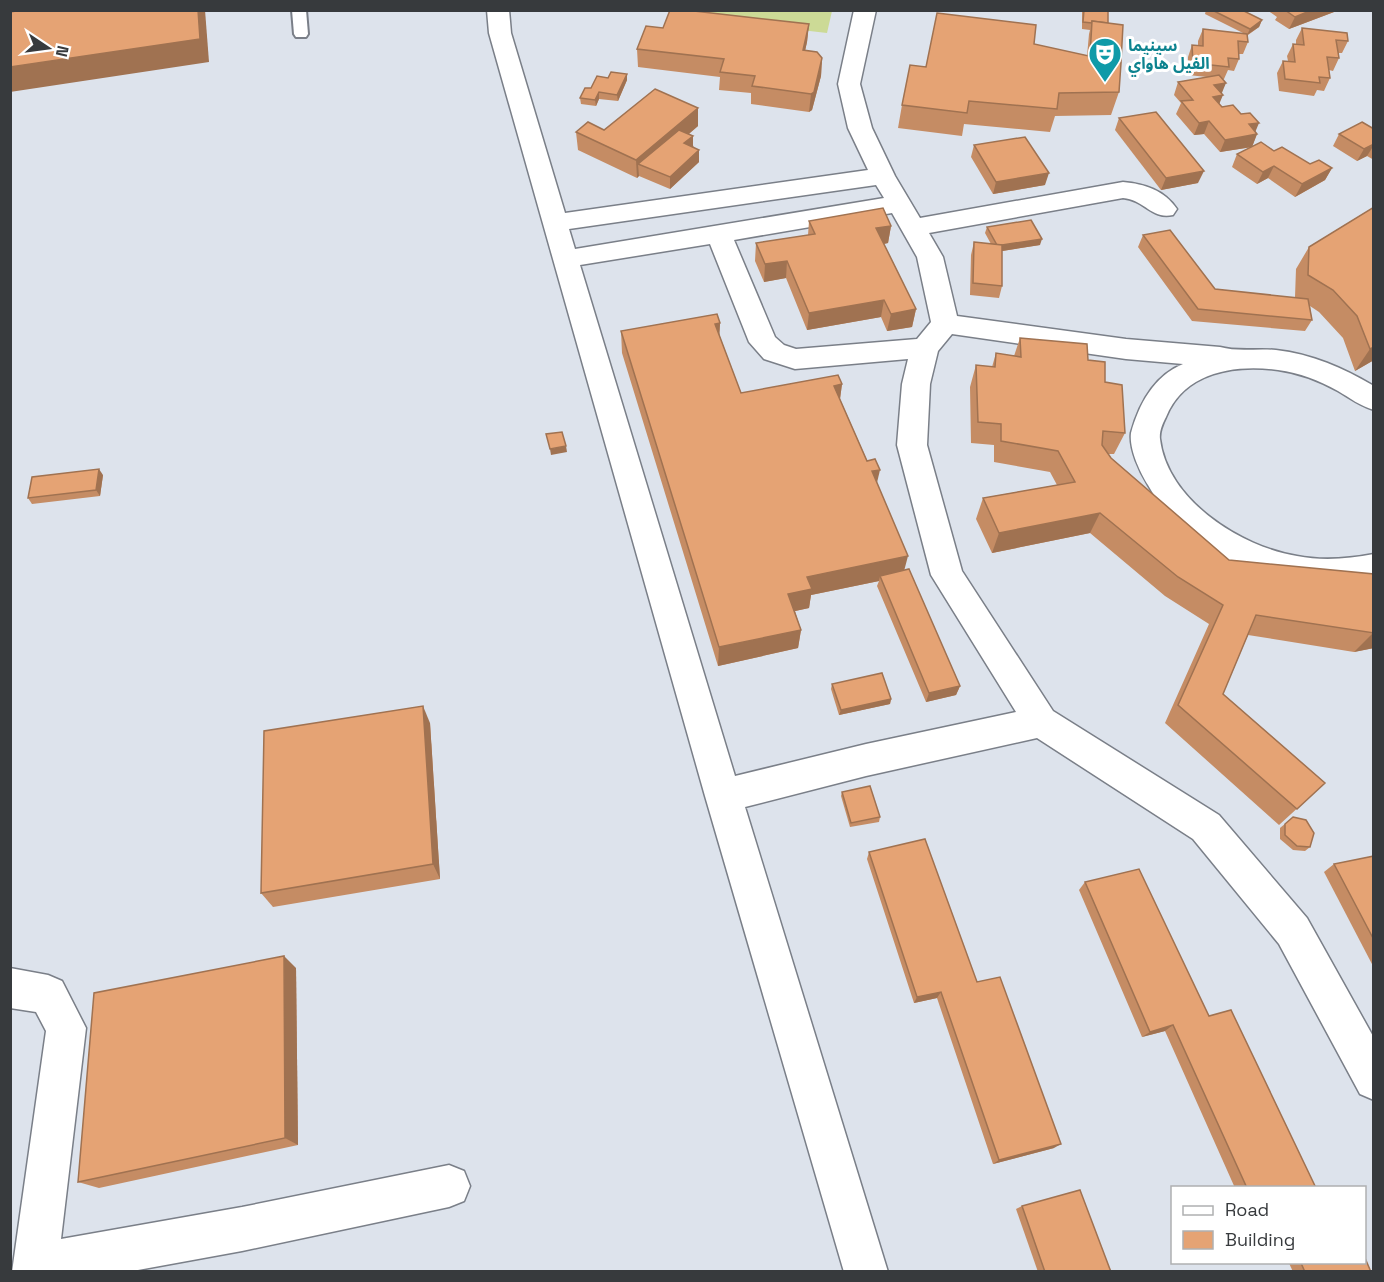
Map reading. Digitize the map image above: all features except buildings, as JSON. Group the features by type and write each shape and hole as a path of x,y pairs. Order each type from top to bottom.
{"street":[{"path":"498,10 500,33 555,223 723,796 866,1272"},
{"path":"865,10 849,84 860,128 899,204 930,257 945,324"},
{"path":"555,223 884,176"},
{"path":"913,228 1123,190 1138,191 1152,196 1164,209"},
{"path":"567,259 899,204"},
{"path":"719,234 763,342 774,352 795,359 925,348"},
{"path":"945,324 925,348 916,384 912,446 947,574 1041,722 1206,827 1293,931 1368,1058"},
{"path":"945,324 1126,349 1296,363 1342,379 1374,399"},
{"path":"1126,349 1147,368 1154,404"},
{"path":"1239,358 1198,368 1167,387 1154,404 1145,437 1155,474 1170,498 1205,532 1246,555 1300,570 1352,571 1374,567"},
{"path":"723,796 866,760 1041,722"},
{"path":"10,988 48,995 66,1028 35,1269 449,1186"}],"lane":[{"path":"299,10 301,34"}],"green space":[{"path":"692,10 832,11 827,33 690,17"}],"place":[{"name":"سينيما الفيل هاواي","path":"1105,83"}]}
